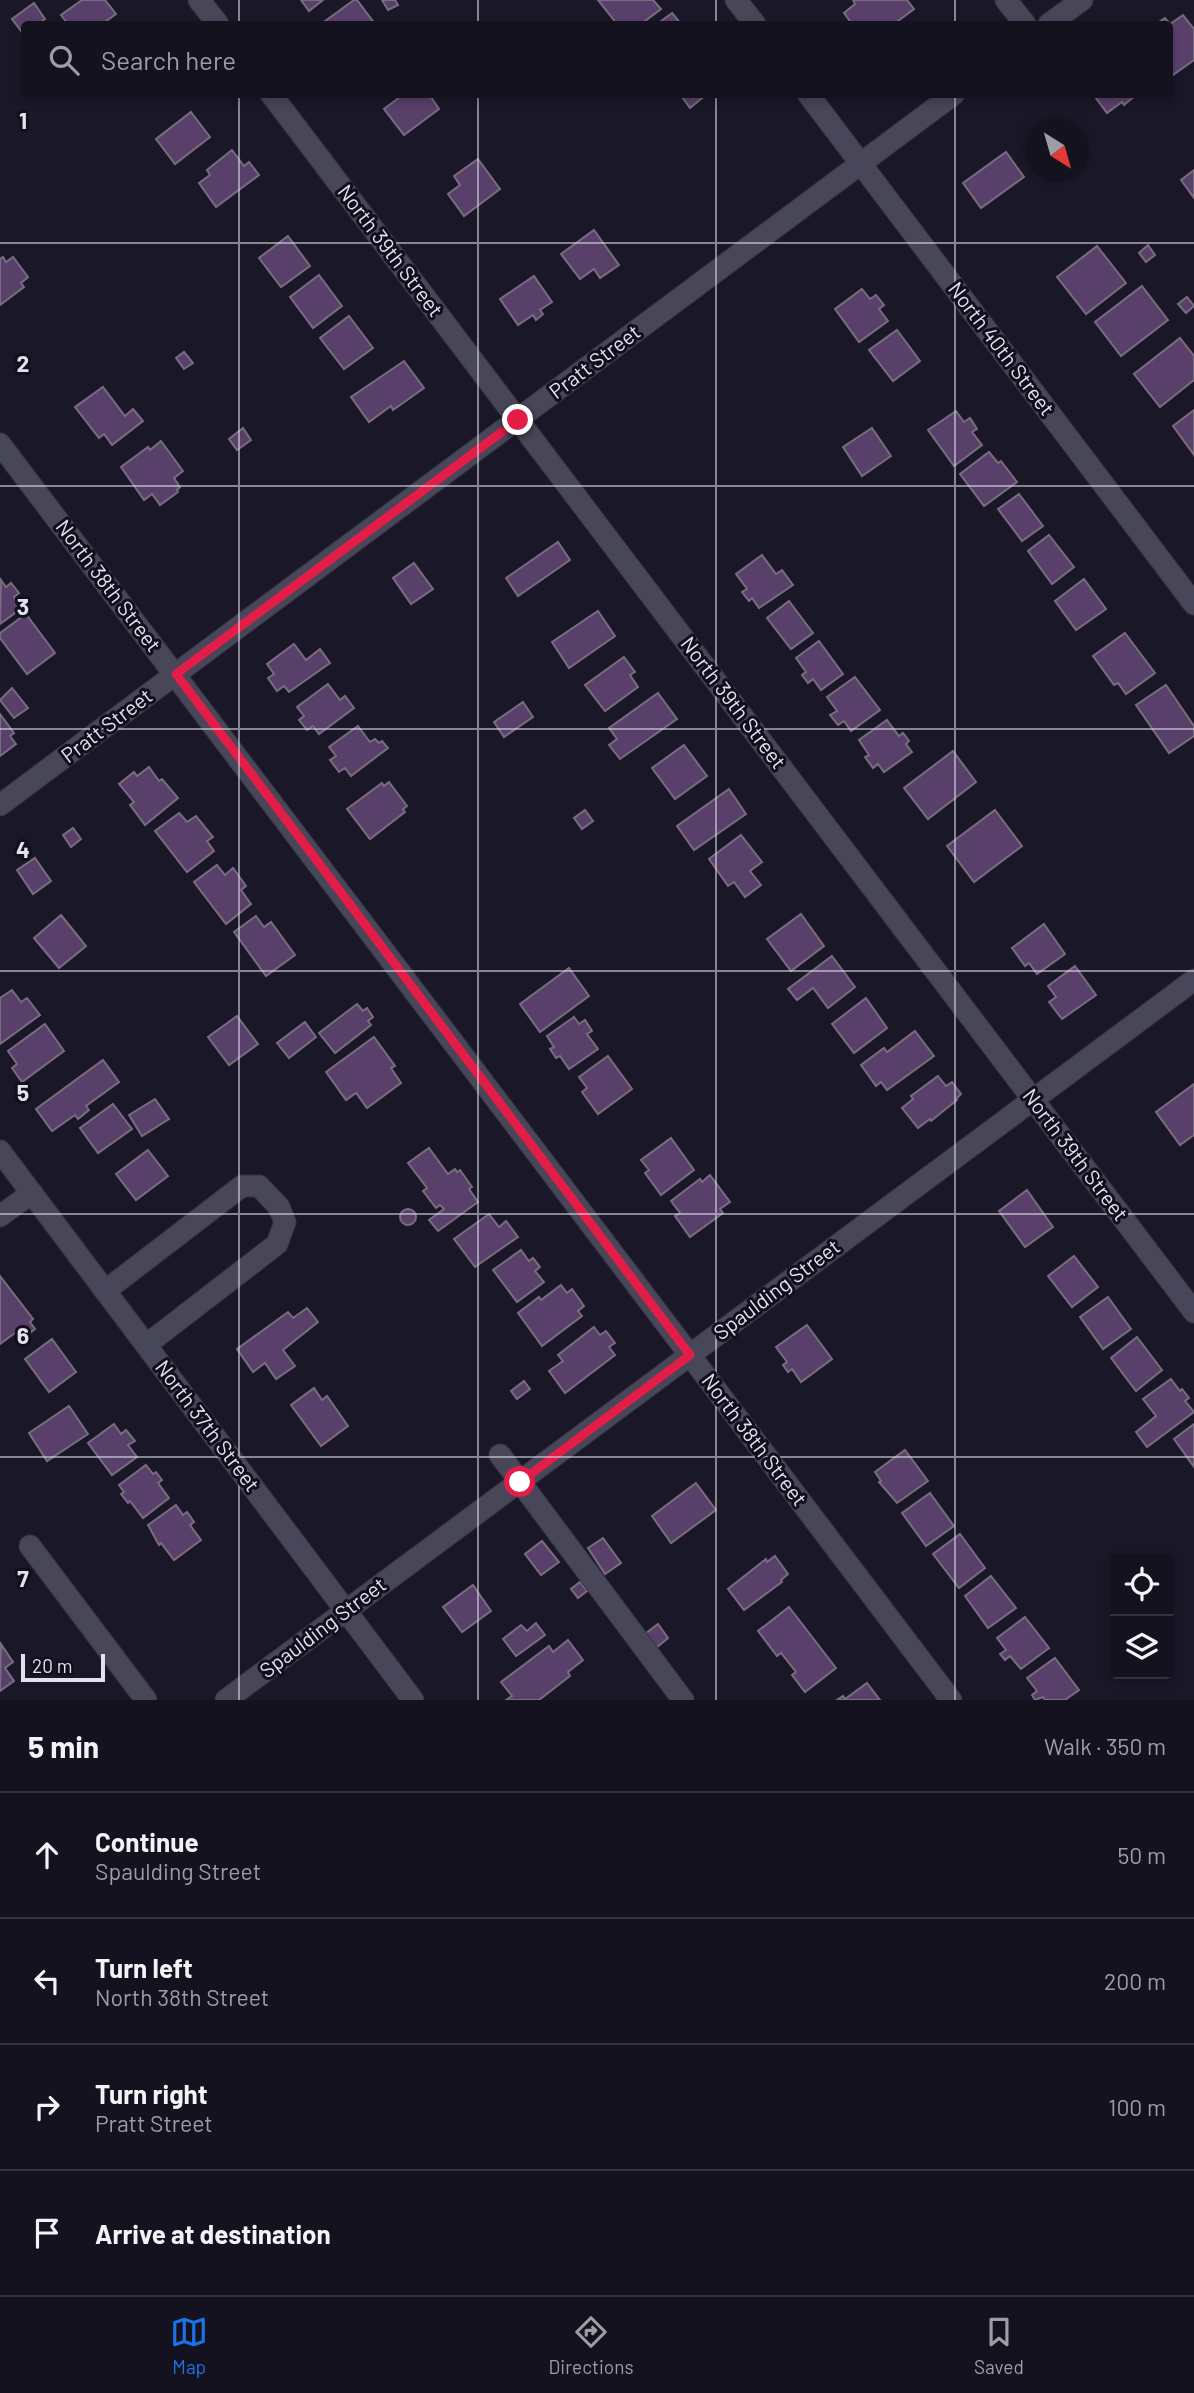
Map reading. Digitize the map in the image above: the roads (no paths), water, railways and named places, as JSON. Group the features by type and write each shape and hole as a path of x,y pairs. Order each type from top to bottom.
{"street":[{"path":"199,0 216,21"},
{"path":"736,0 753,21"},
{"path":"1006,0 1023,21"},
{"path":"1053,21 1082,0"},
{"name":"North 39th Street","path":"274,98 1194,1312"},
{"name":"North 40th Street","path":"811,98 1194,604"},
{"name":"Pratt Street","path":"2,800 176,674 949,98"},
{"name":"North 38th Street","path":"0,444 951,1700"},
{"name":"Spaulding Street","path":"226,1700 1194,980"},
{"name":"North 37th Street","path":"0,1151 413,1700"},
{"path":"105,1291 242,1186 259,1185 279,1207 285,1222 276,1244 146,1345"},
{"path":"0,1216 32,1193"},
{"path":"500,1455 683,1700"},
{"path":"30,1546 146,1700"}]}
